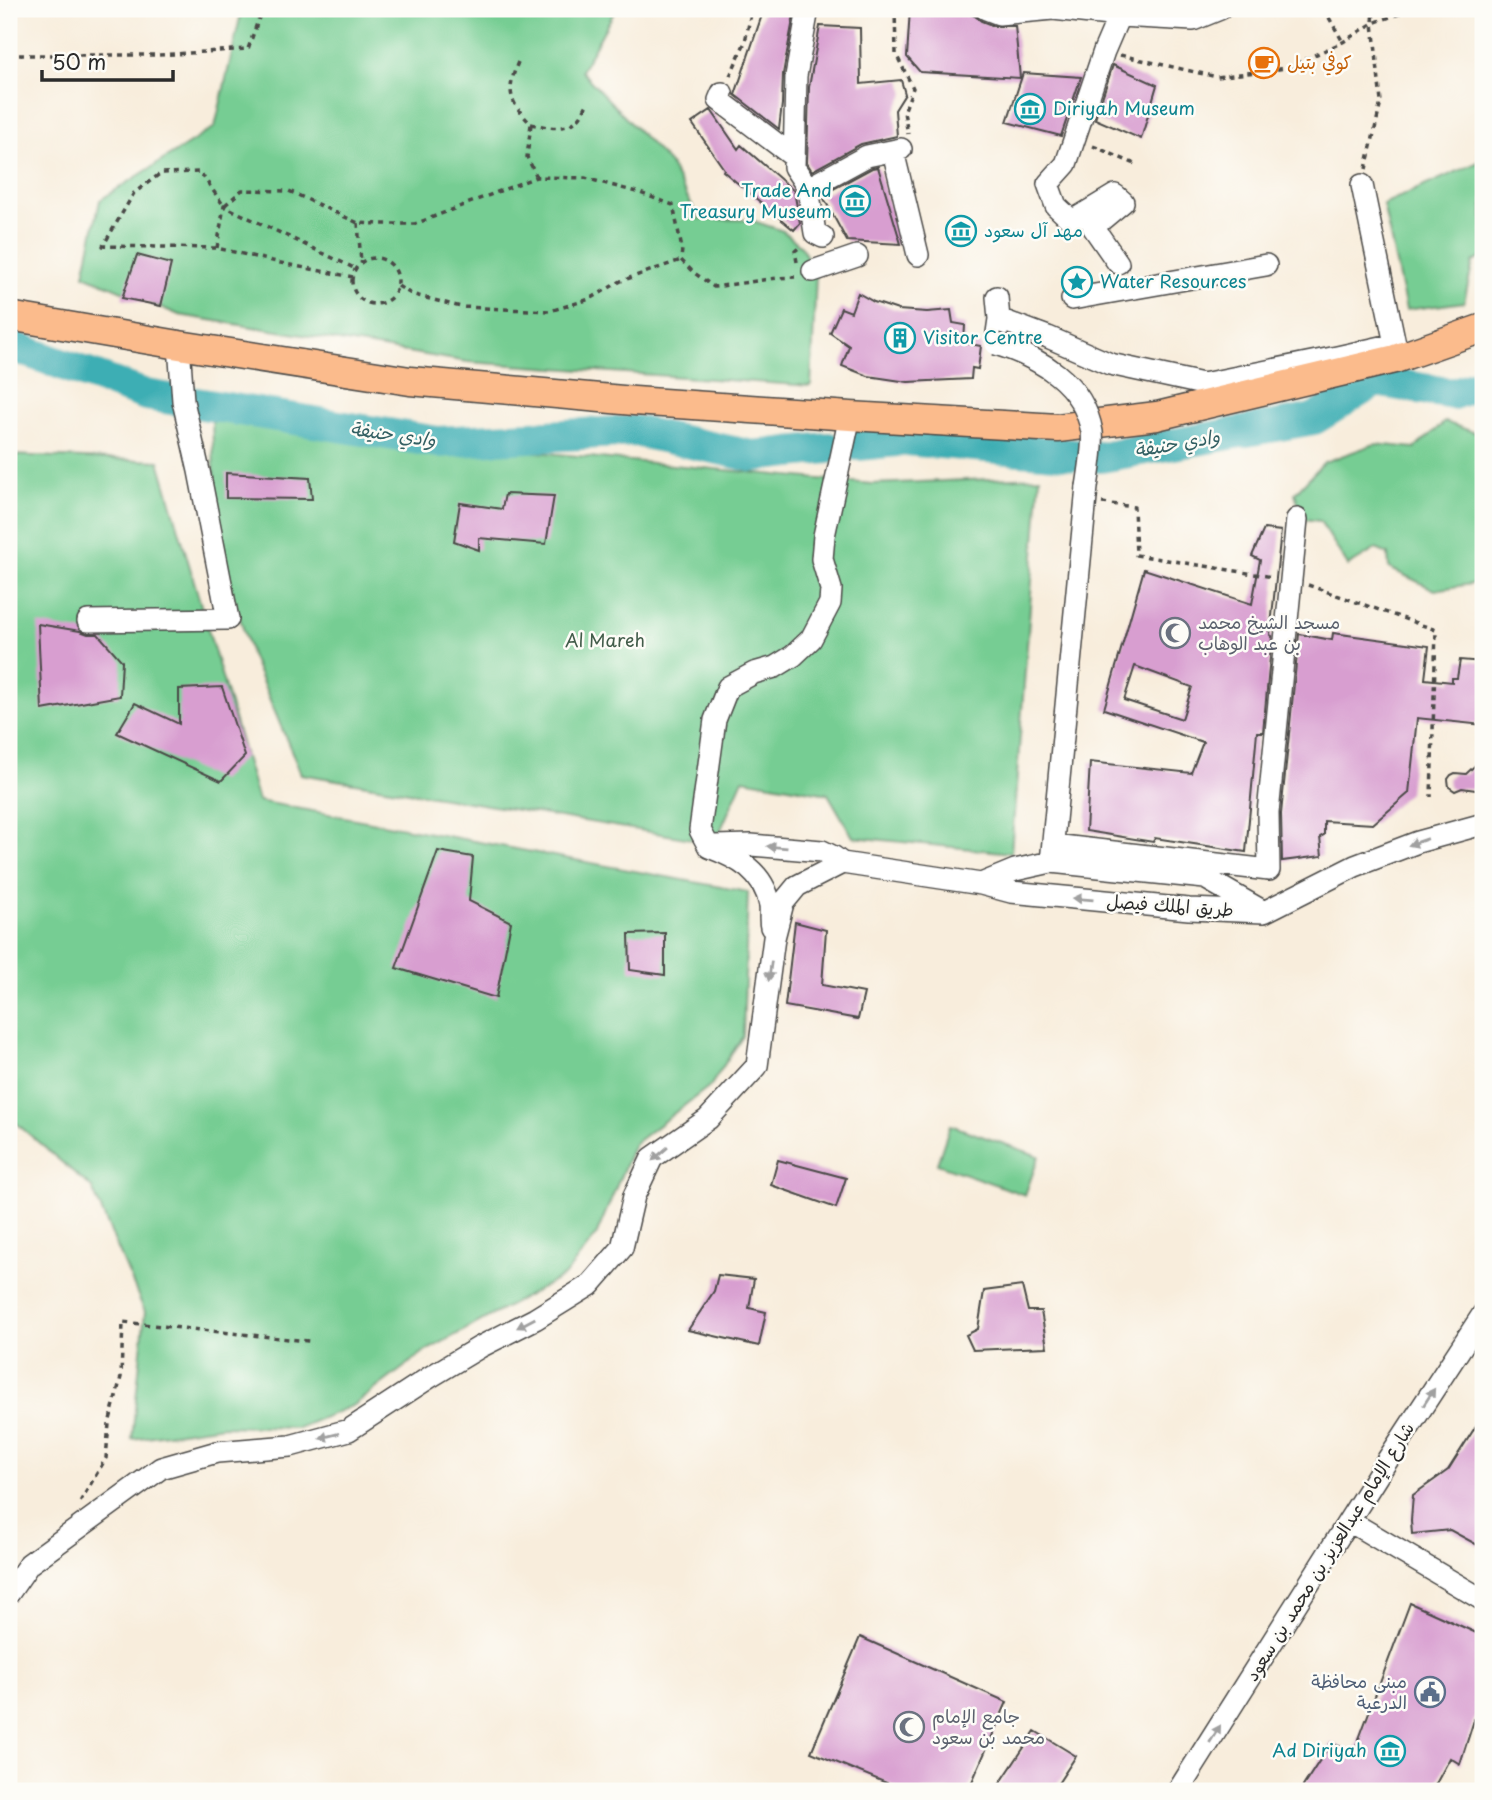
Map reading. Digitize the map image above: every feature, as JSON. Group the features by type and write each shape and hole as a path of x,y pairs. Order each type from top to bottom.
{"main road":[{"path":"9,316 410,381 634,401 1058,428 1157,416 1395,359 1483,328"}],"street":[{"path":"808,9 796,76 794,167 808,188 813,239"},
{"path":"986,9 999,15 1053,9 1194,20 1220,9"},
{"path":"1118,263 1093,227 1123,202 1115,195 1072,221 1056,206 1048,184 1066,164 1104,51 1119,16"},
{"path":"722,93 719,100 794,157"},
{"path":"808,188 867,156 897,150 918,255"},
{"path":"999,319 1110,364 1203,384 1395,344 1362,185"},
{"path":"813,271 857,257"},
{"path":"1072,299 1266,265"},
{"path":"997,297 999,319 996,344 1041,362 1067,382 1084,406 1092,434 1052,854"},
{"path":"88,621 228,619 200,471 183,401 179,345"},
{"path":"775,938 764,886 745,864 709,847 700,830 715,720 728,687 754,673 775,667 793,656 811,639 830,603 831,589 821,559 850,416"},
{"path":"981,884 1052,854 1269,870 1268,813 1297,519"},
{"name":"طريق الملك فيصل","path":"700,830 715,846 751,845 822,851 842,863 981,884 1011,892 1189,909 1264,912 1356,866 1418,842 1483,824"},
{"path":"1052,854 1205,878 1264,912"},
{"path":"9,1593 29,1564 161,1468 217,1452 290,1446 349,1430 430,1377 590,1285 622,1248 635,1196 652,1158 708,1119 757,1066 775,938 783,903 797,886 842,863"},
{"name":"شارع الإمام عبدالعزيز بن محمد بن سعود","path":"1178,1791 1483,1314"},
{"path":"1349,1521 1483,1600"}],"path":[{"path":"9,55 159,55 248,49 262,9"},
{"path":"722,93 745,42 752,9"},
{"path":"895,9 896,54 913,88 904,112 911,147 897,150"},
{"path":"1324,9 1343,42"},
{"path":"1362,185 1381,102 1374,9"},
{"path":"1104,51 1217,77 1286,68 1343,42 1373,23 1399,14 1404,9"},
{"path":"517,62 511,78 511,93 514,104 531,124 564,127 579,119 588,103"},
{"path":"531,124 527,158 537,177"},
{"path":"1075,138 1135,164"},
{"path":"353,277 217,248 103,246 134,193 161,173 200,172 224,206 356,269"},
{"path":"217,248 224,206 242,190 289,191 358,223 415,224 537,177 585,178 673,205 682,249 681,260"},
{"path":"358,223 361,263"},
{"path":"375,258 390,262 398,276 398,286 389,300 368,303 356,293 353,277 356,269 361,263 375,258"},
{"path":"681,260 714,287 799,277 813,271"},
{"path":"398,286 411,294 461,307 550,311 590,299 621,281 681,260"},
{"path":"92,1517 80,1502 106,1458 109,1424 121,1377 122,1322 309,1341"}],"green space":[{"path":"242,9 616,9 581,71 669,163 699,219 751,220 783,231 801,246 816,275 811,386 468,362 179,315 84,275 100,200 215,127"},
{"path":"1483,160 1483,257 1473,262 1464,302 1406,310 1383,204"},
{"name":"Al Mareh","path":"212,421 872,484 1040,477 1011,853 853,837 828,794 743,779 715,843 301,774 251,655 217,541"},
{"path":"1445,422 1476,433 1483,430 1483,582 1435,590 1389,568 1388,554 1376,549 1348,566 1320,521 1303,519 1295,493 1324,462 1375,444 1415,448"},
{"path":"9,455 159,461 258,801 748,892 743,1036 711,1085 634,1144 596,1236 564,1276 424,1352 354,1405 298,1428 223,1426 132,1439 145,1312 92,1188 9,1117"},
{"path":"950,1125 1039,1156 1025,1195 937,1164"}],"building":[{"path":"764,9 795,9 783,74 779,129 735,95"},
{"path":"910,9 961,9 994,26 1015,26 1020,78 920,72 907,57"},
{"path":"820,26 860,28 861,84 901,80 905,94 895,110 897,136 861,144 812,171 807,163 809,87"},
{"path":"1113,65 1157,85 1141,139 1095,119"},
{"name":"Diriyah Museum","path":"1023,73 1081,77 1061,136 1007,122"},
{"path":"711,110 738,149 741,145 794,191 800,223 794,230 723,171 692,123"},
{"name":"Trade And Treasury Museum","path":"878,167 901,244 847,241 822,195"},
{"path":"137,255 171,264 161,306 122,298"},
{"name":"Visitor Centre","path":"858,293 898,310 951,310 953,323 965,325 964,343 981,346 978,369 972,368 971,379 908,382 868,376 842,366 849,346 830,333 841,308 851,312"},
{"path":"226,473 310,478 312,499 226,498"},
{"path":"505,494 554,496 546,544 479,538 479,550 454,541 460,503 502,509"},
{"path":"1264,529 1281,531 1263,732 1257,732 1246,852 1155,838 1153,842 1086,831 1090,762 1191,773 1203,742 1104,709 1144,569 1252,604 1260,560 1252,556","holes":["1135,666 1192,687 1182,719 1124,700"]},
{"path":"38,624 98,634 122,661 120,696 42,710"},
{"path":"1333,633 1429,646 1425,679 1452,682 1452,678 1457,678 1460,660 1483,662 1483,725 1417,718 1409,793 1373,824 1324,821 1324,835 1320,837 1322,856 1282,861 1281,814 1299,634 1332,640"},
{"path":"222,687 245,756 221,781 117,733 135,703 179,724 179,689"},
{"path":"1483,758 1483,791 1462,788 1455,791 1449,787 1448,779 1451,775 1466,774"},
{"path":"438,851 473,857 469,901 511,922 496,998 396,968"},
{"path":"795,922 826,930 822,985 864,993 858,1019 785,1006"},
{"path":"665,933 665,975 630,970 629,934"},
{"path":"778,1160 846,1178 836,1208 771,1185"},
{"path":"718,1275 754,1279 749,1308 766,1312 759,1346 688,1330 714,1291"},
{"path":"1022,1286 1028,1311 1041,1311 1047,1347 973,1350 966,1335 978,1329 984,1291"},
{"path":"1483,1415 1483,1548 1450,1530 1412,1534 1413,1495 1448,1470"},
{"name":"مبنى محافظة الدرعية","path":"1410,1603 1483,1636 1483,1705 1475,1717 1460,1764 1450,1758 1432,1791 1300,1791 1331,1743 1354,1752"},
{"name":"جامع الإمام محمد بن سعود","path":"860,1637 1007,1702 968,1791 906,1791 811,1752"},
{"path":"1035,1731 1076,1756 1053,1791 995,1791"}],"waterway":[{"name":"وادي حنيفة","path":"9,345 146,395 438,442 635,431 752,456 828,448"},
{"name":"وادي حنيفة","path":"858,445 906,440 1101,457 1314,419 1376,381 1453,394 1483,383"}],"place":[{"name":"كوفي بتيل","path":"1264,63"},
{"name":"Diriyah Museum","path":"1030,109"},
{"name":"Trade And Treasury Museum","path":"855,201"},
{"name":"مهد آل سعود","path":"961,231"},
{"name":"Water Resources","path":"1077,282"},
{"name":"Visitor Centre","path":"900,338"},
{"name":"مسجد الشيخ محمد بن عبد الوهاب","path":"1175,633"},
{"name":"مبنى محافظة الدرعية","path":"1430,1692"},
{"name":"جامع الإمام محمد بن سعود","path":"909,1727"},
{"name":"Ad Diriyah","path":"1390,1751"}]}
